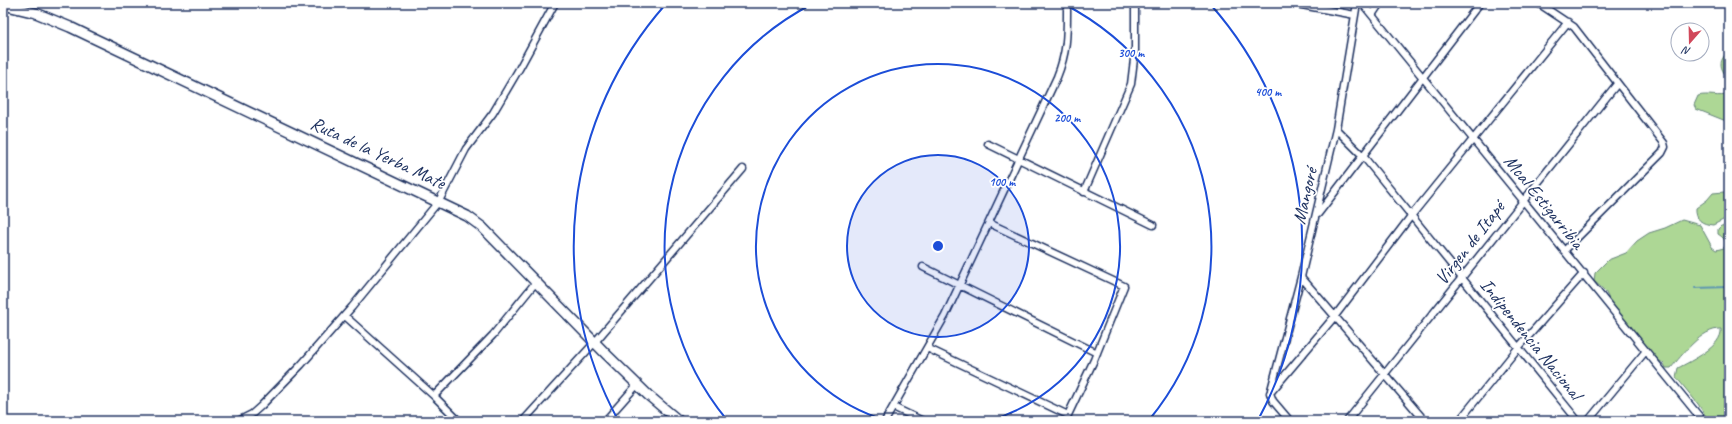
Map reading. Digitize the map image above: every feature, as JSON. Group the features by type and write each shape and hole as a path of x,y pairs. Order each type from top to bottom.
{"main road":[{"name":"Ruta de la Yerba Mate","path":"3,5 36,13 70,27 439,201 467,216 478,224 637,385 679,421"}],"street":[{"path":"238,421 252,414 261,406 345,316 439,201 466,149 493,113 555,3"},
{"path":"885,421 927,348 960,285 1063,62 1067,43 1067,3"},
{"path":"1084,192 1131,84 1135,51 1135,3"},
{"path":"1291,3 1355,15"},
{"name":"Mangoré","path":"1270,393 1316,217 1336,129 1357,3"},
{"name":"Mcal Estigarribia","path":"1362,3 1564,251 1584,273 1645,352 1703,421"},
{"path":"1372,14 1380,3"},
{"path":"1316,217 1480,3"},
{"path":"1538,3 1574,27 1664,143 1664,150 1564,251"},
{"path":"1290,421 1272,401 1270,393 1335,316 1411,216 1568,22"},
{"name":"Virgen de Itapé","path":"1346,421 1385,375 1617,84"},
{"name":"Indipendencia Nacional","path":"1336,129 1363,156 1578,421"},
{"path":"988,144 1153,225"},
{"path":"523,421 595,342 743,169"},
{"path":"989,223 1124,286 1097,353 1066,421"},
{"path":"923,267 1097,353"},
{"path":"1462,420 1518,348 1584,273"},
{"path":"1301,277 1425,421"},
{"path":"434,396 493,335 536,282"},
{"path":"345,316 434,396 459,421"},
{"path":"927,348 1068,415"},
{"path":"1588,421 1645,352"},
{"path":"605,421 637,385"},
{"path":"893,407 923,421"}],"green space":[{"path":"1729,51 1729,81 1722,69 1721,62"},
{"path":"1729,94 1729,118 1726,121 1696,109 1694,105 1698,96 1721,96"},
{"path":"1724,192 1729,194 1729,217 1713,225 1700,221 1697,216 1696,208 1707,200 1713,193"},
{"path":"1682,220 1700,225 1712,247 1716,250 1724,248 1725,243 1723,238 1718,234 1718,229 1721,226 1729,225 1729,421 1709,421 1698,404 1676,377 1678,368 1712,347 1720,335 1721,329 1714,330 1700,337 1671,368 1666,368 1664,364 1652,355 1638,337 1627,328 1617,315 1605,291 1594,281 1595,273 1608,260 1626,253 1637,241 1649,233 1665,228"}],"waterway":[{"path":"1695,288 1729,287"}]}
